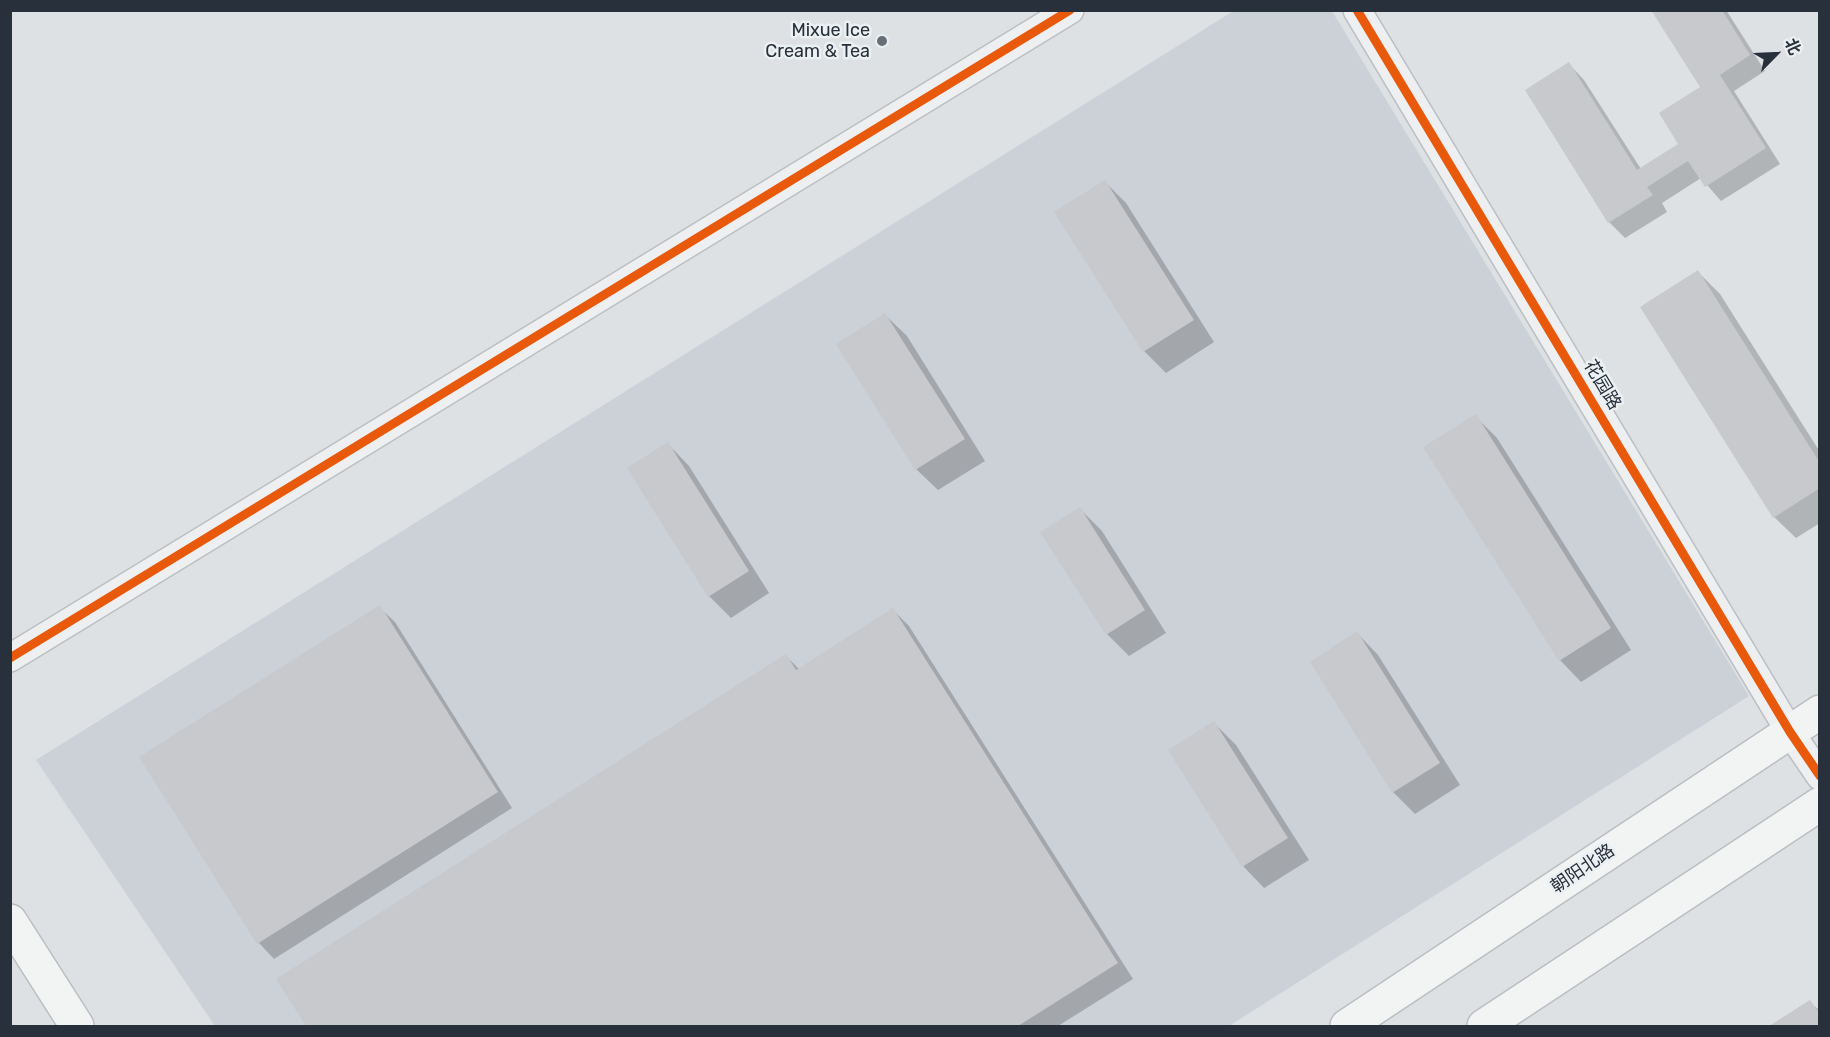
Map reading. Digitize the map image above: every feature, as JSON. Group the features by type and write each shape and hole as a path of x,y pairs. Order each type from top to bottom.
{"main road":[{"name":"朝阳北路","path":"1347,1026 1820,712"},
{"path":"1484,1026 1820,804"},
{"path":"10,921 77,1026"}],"street":[{"path":"10,658 1070,10"},
{"name":"花园路","path":"1357,10 1790,732 1820,776"}],"shaded area":[{"path":"1235,10 1332,11 1749,696 1229,1026 215,1026 36,760"}],"building":[{"path":"1651,10 1722,10 1750,55 1720,75 1766,148 1705,187 1688,161 1647,187 1653,195 1608,223 1525,90 1569,62 1637,170 1678,144 1659,113 1700,87"},
{"path":"1105,180 1194,320 1143,352 1054,212"},
{"path":"1698,270 1820,463 1820,488 1773,518 1640,307"},
{"path":"885,313 965,439 915,470 836,344"},
{"path":"1476,414 1611,628 1559,661 1423,447"},
{"path":"668,442 749,571 708,597 627,468"},
{"path":"1080,507 1145,610 1106,635 1040,532"},
{"path":"380,605 498,792 257,944 139,757"},
{"path":"893,608 1118,963 1018,1026 306,1026 276,979 786,654 796,670"},
{"path":"1357,631 1440,763 1392,793 1310,662"},
{"path":"1214,721 1288,838 1242,867 1168,750"},
{"path":"1810,1000 1820,1014 1820,1026 1769,1026"}],"cycle path":[{"path":"10,658 1070,10"},
{"path":"1357,10 1790,732 1820,776"}],"place":[{"name":"Mixue Ice Cream & Tea","path":"882,41"}]}
